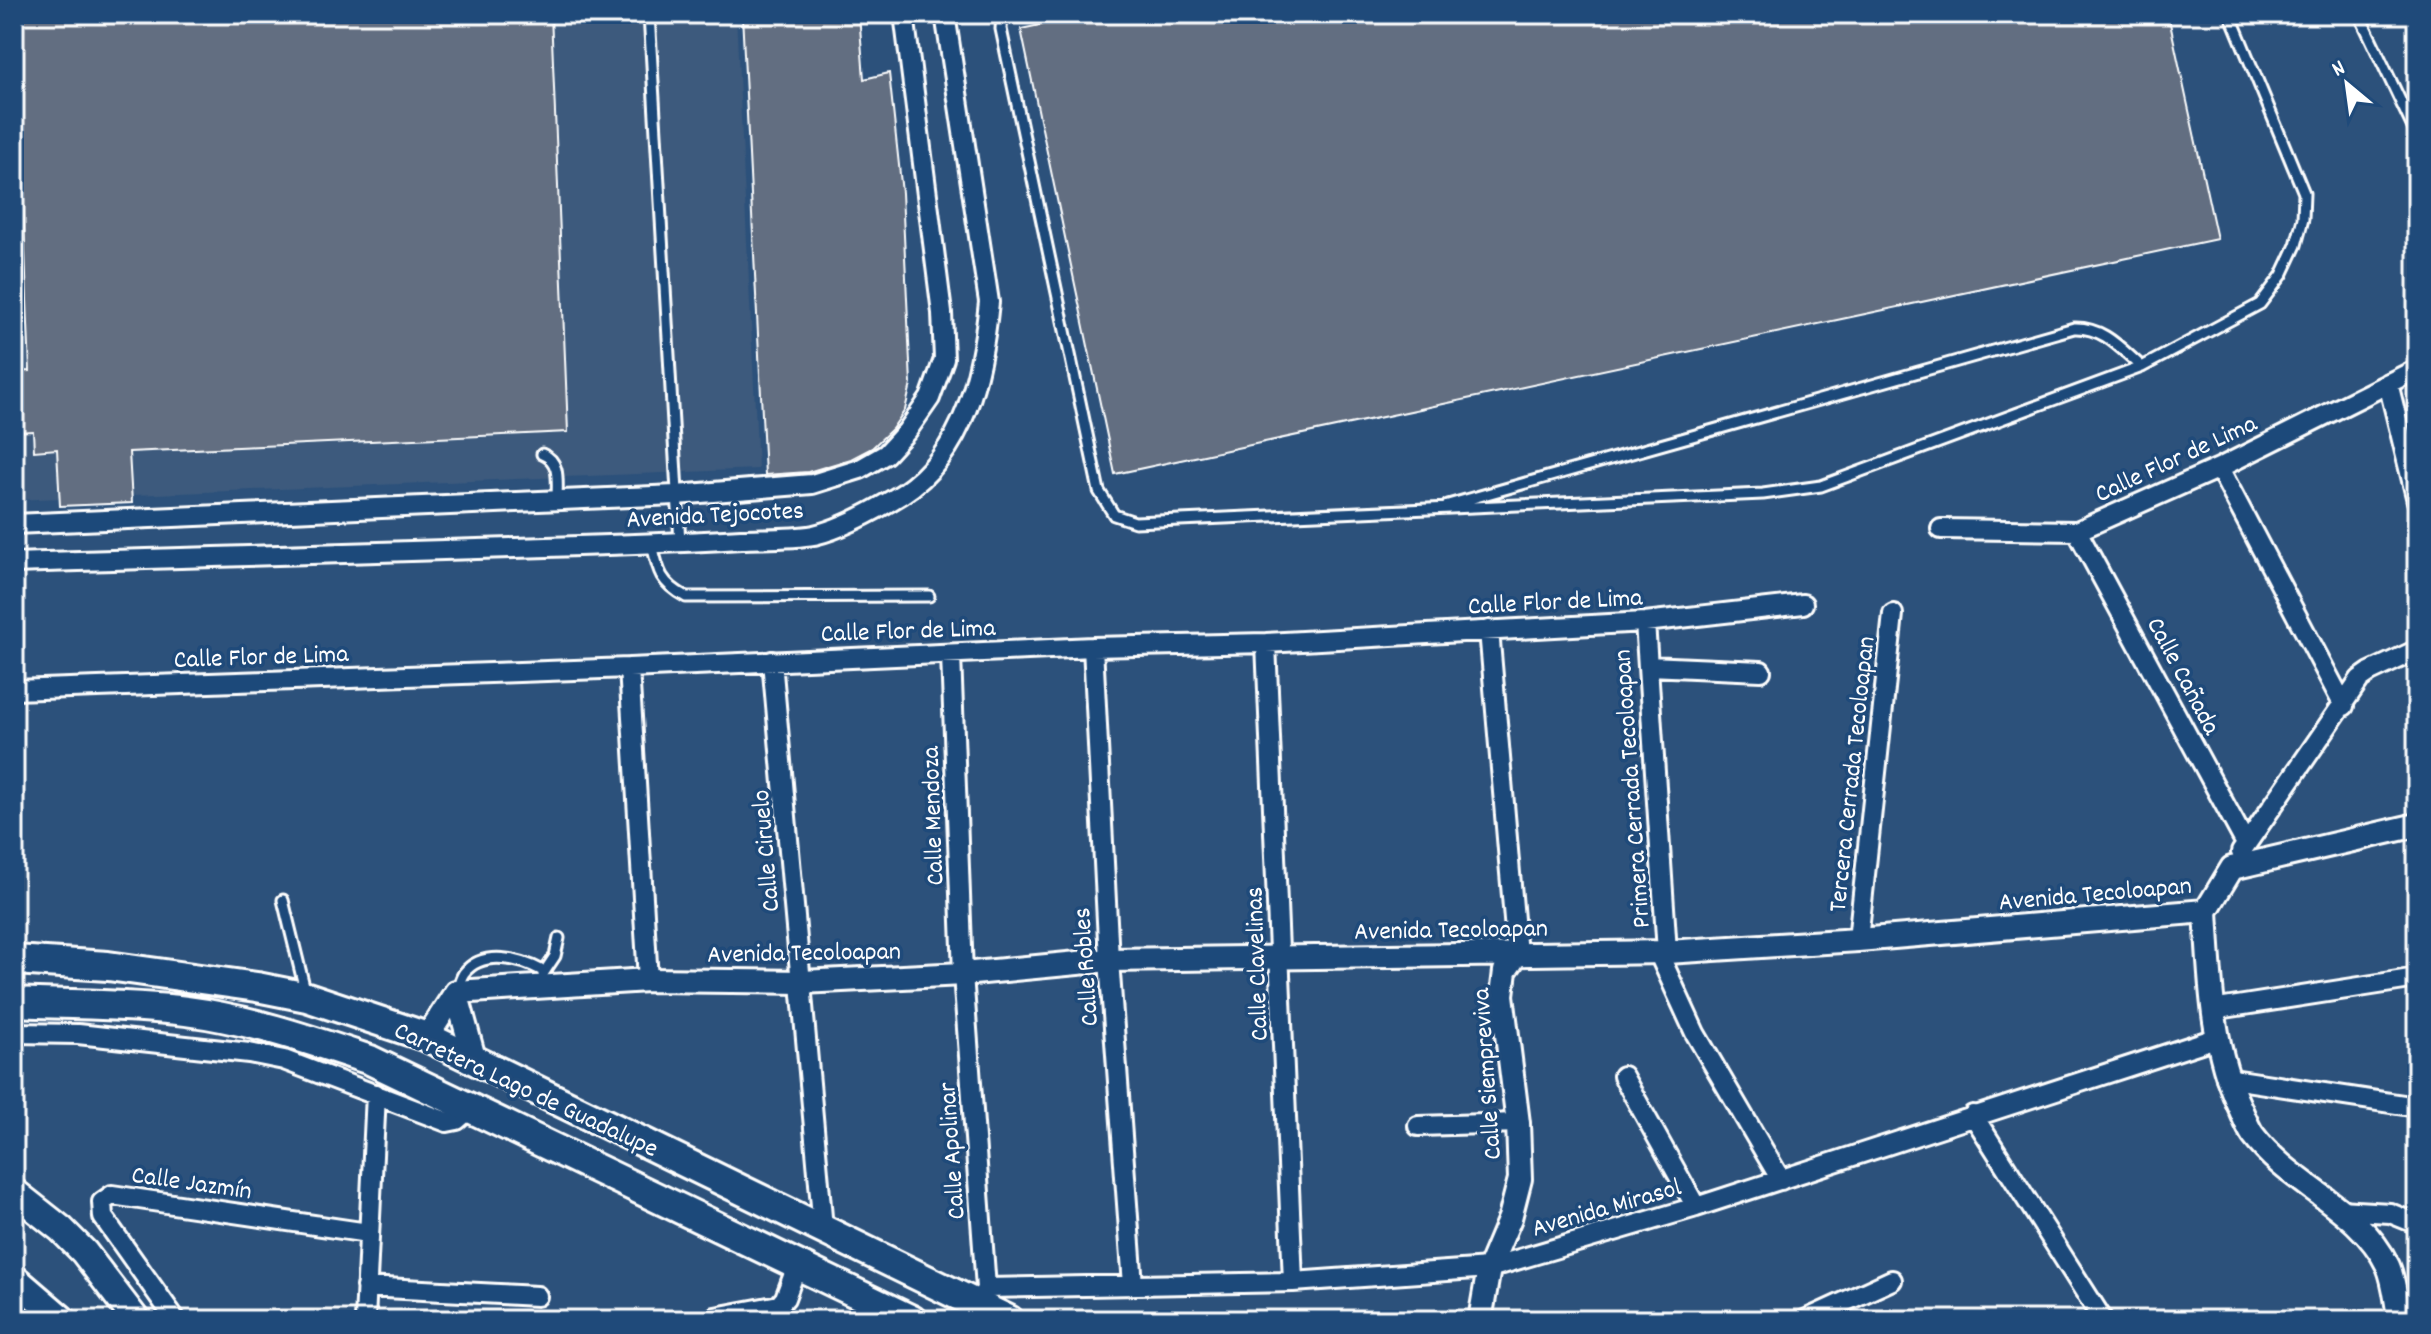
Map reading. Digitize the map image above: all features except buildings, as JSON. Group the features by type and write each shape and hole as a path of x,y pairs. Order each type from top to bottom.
{"main road":[{"name":"Carretera Lago de Guadalupe","path":"14,960 108,966 257,987 307,997 427,1037 1009,1320"},
{"name":"Carretera Lago de Guadalupe","path":"14,1002 184,1011 296,1036 370,1060 912,1320"},
{"path":"14,1192 61,1229 84,1252 136,1320"},
{"path":"14,1278 63,1320"}],"street":[{"name":"Avenida Tejocotes","path":"14,524 676,495 812,484 860,469 886,454 907,431 930,398 944,359 942,313 904,14"},
{"name":"Avenida Tejocotes","path":"14,563 680,543 814,534 856,518 904,493 948,448 958,428 976,387 989,302 945,14"},
{"name":"Calle Flor de Lima","path":"1941,529 2077,531 2219,468 2417,369"},
{"path":"2388,383 2417,501"},
{"path":"2219,468 2344,706"},
{"name":"Calle Cañada","path":"2077,531 2246,844"},
{"name":"Calle Flor de Lima","path":"14,690 629,668 1093,647 1266,643 1645,622 1803,604"},
{"name":"Tercera Cerrada Tecoloapan","path":"1858,940 1893,614"},
{"name":"Primera Cerrada Tecoloapan","path":"1645,622 1662,952"},
{"name":"Calle Siempreviva","path":"1480,1320 1489,1268 1510,1218 1520,1179 1518,1123 1502,995 1505,971 1517,954 1489,630"},
{"name":"Calle Clavelinas","path":"1266,643 1293,1282"},
{"name":"Calle Robles","path":"1093,647 1109,960 1133,1285"},
{"path":"2232,868 2360,679 2417,650"},
{"name":"Calle Mendoza","path":"951,655 963,974"},
{"name":"Calle Ciruelo","path":"772,661 823,1228"},
{"path":"1649,666 1761,671"},
{"path":"629,668 648,980"},
{"path":"2232,868 2417,825"},
{"name":"Avenida Tecoloapan","path":"456,992 542,978 802,982 963,974 1109,960 1281,960 1662,952 1858,940 2206,911 2232,868"},
{"path":"2206,911 2216,1038 2226,1078 2252,1134 2277,1162 2368,1236 2389,1268 2400,1320"},
{"path":"1662,952 1695,1033 1781,1180"},
{"name":"Calle Apolinar","path":"963,974 979,1304"},
{"path":"2212,1010 2417,978"},
{"path":"427,1037 456,992"},
{"path":"456,992 474,1058"},
{"path":"14,1033 78,1034 249,1053 284,1060 447,1122 457,1120 465,1113 467,1105"},
{"name":"Avenida Mirasol","path":"979,1304 1133,1285 1293,1282 1489,1268 1696,1207 2216,1038"},
{"path":"1623,1076 1696,1207"},
{"path":"2226,1078 2417,1107"},
{"path":"365,1320 376,1094"},
{"path":"1973,1115 2103,1320"},
{"path":"1418,1126 1518,1123"},
{"name":"Calle Jazmín","path":"176,1320 103,1217 102,1202 112,1195 368,1233"},
{"path":"2339,1210 2390,1213 2417,1224"},
{"path":"715,1317 779,1305 785,1298 797,1266"},
{"path":"1805,1320 1892,1280"},
{"path":"366,1287 537,1296"}],"lane":[{"path":"649,14 680,543"},
{"path":"1002,14 1001,29 1099,491 1114,515 1135,522 1763,494 1821,486 2142,367 2260,304 2282,275 2296,245 2303,219 2304,193 2230,14"},
{"path":"2359,14 2417,136"},
{"path":"1433,509 2074,328 2090,328 2103,334 2142,367"},
{"path":"542,454 551,457 555,464 557,500"},
{"path":"652,544 658,571 670,588 686,597 929,596"},
{"path":"283,900 307,997"},
{"path":"542,978 555,956 559,938"}],"shaded area":[{"path":"14,14 736,14 758,469 14,500"}]}
